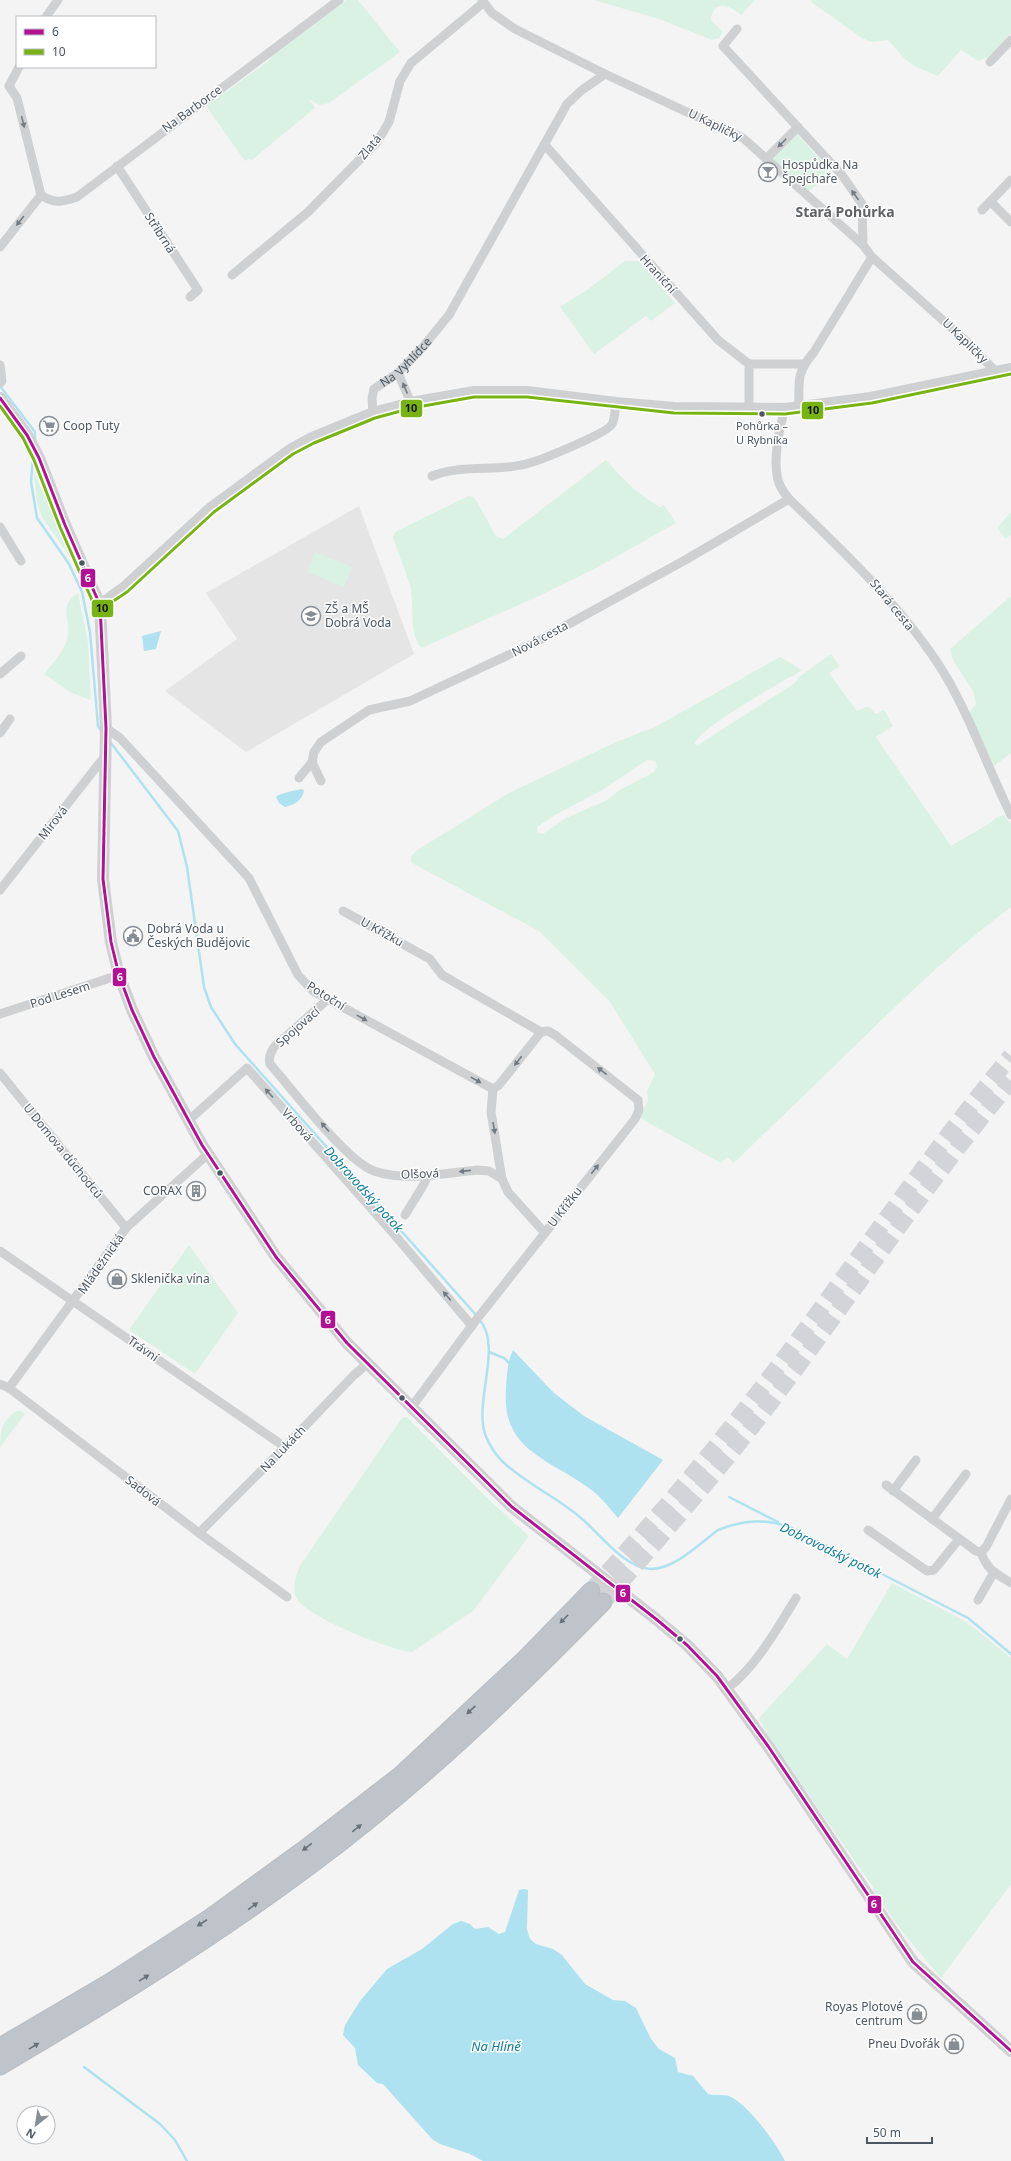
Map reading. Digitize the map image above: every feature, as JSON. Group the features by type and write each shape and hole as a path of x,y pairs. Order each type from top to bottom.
{"highway":[{"path":"0,2047 109,1982 210,1918 383,1789 401,1775 597,1596 488,1716 412,1783 313,1863 220,1929 0,2066"}],"street":[{"path":"47,16 58,0"},
{"name":"Na Barborce","path":"41,195 51,202 61,202 77,197 339,0"},
{"path":"482,1 492,13 515,29 605,74"},
{"name":"Zlatá","path":"232,275 308,212 377,142 388,122 400,81 411,64 482,1"},
{"path":"737,29 723,46 842,175 862,204 863,245"},
{"path":"990,62 1011,40"},
{"path":"0,247 41,195 17,98 4,86 18,68"},
{"name":"Na Vyhlídce","path":"374,413 372,398 374,390 398,372 422,348 449,316 567,104 582,90 605,74"},
{"name":"U Kapličky","path":"605,74 744,138 863,245 872,257 966,340 996,372"},
{"path":"766,159 798,127"},
{"name":"Hraniční","path":"544,144 718,340 749,364"},
{"name":"Stříbrná","path":"117,166 198,290 190,298"},
{"path":"982,210 1011,180"},
{"path":"991,202 1011,222"},
{"path":"799,407 799,380 803,364 814,352 872,257"},
{"path":"749,409 749,364 803,364"},
{"path":"0,365 1,382"},
{"path":"100,605 124,588 210,508 290,450 312,438 374,413 411,403 474,392 527,392 616,403 674,408 785,409 871,398 1011,369"},
{"path":"398,372 411,403"},
{"path":"0,398 27,435 39,458 65,525 100,605 106,728 103,879 111,942 119,975 132,1010 154,1057 208,1154 276,1257 347,1343 367,1364 512,1507 675,1635 731,1686 913,1962 1011,2051"},
{"path":"432,476 452,471 526,464 591,438 610,428 613,423 616,403"},
{"name":"Stará cesta","path":"785,409 780,428 776,471 779,484 789,499 871,579 937,662 963,710 1011,815"},
{"name":"Nová cesta","path":"299,778 312,762 314,752 321,742 369,710 410,701 536,642 687,559 789,499"},
{"path":"0,527 22,561"},
{"path":"0,674 21,656"},
{"path":"0,733 10,719"},
{"name":"Potoční","path":"106,728 120,738 249,878 298,975 313,991 493,1089"},
{"name":"Mírová","path":"0,890 105,756"},
{"path":"312,762 321,781"},
{"name":"U Křížku","path":"343,911 430,959 442,975 541,1032 548,1031 555,1035 638,1100 639,1110 635,1119 485,1309 411,1408"},
{"name":"Pod Lesem","path":"0,1014 119,975"},
{"name":"Spojovací","path":"269,1056 274,1047 328,999"},
{"path":"541,1032 499,1085 493,1089 491,1112 502,1179 508,1192 545,1233"},
{"name":"Olšová","path":"269,1056 270,1064 350,1156 373,1171 400,1176 477,1170 489,1171 502,1179"},
{"name":"Vrbová","path":"189,1120 247,1068 394,1233 473,1325"},
{"name":"U Domova důchodců","path":"0,1074 126,1228"},
{"name":"Mládežnická","path":"9,1388 126,1228 208,1154"},
{"path":"405,1215 428,1175"},
{"name":"Trávní","path":"0,1251 285,1447"},
{"name":"Na Lukách","path":"198,1533 285,1447 353,1376 367,1364"},
{"name":"Sadová","path":"0,1384 9,1388 198,1533 287,1597"},
{"path":"916,1460 889,1488 959,1538 976,1552 981,1552"},
{"path":"932,1519 966,1474"},
{"path":"981,1552 986,1547 1011,1499"},
{"path":"868,1530 927,1571 934,1570 959,1538"},
{"path":"981,1552 985,1564 994,1572 1011,1582"},
{"path":"978,1600 994,1572"},
{"path":"731,1686 768,1642 796,1598"}],"shaded area":[{"name":"ZŠ a MŠ Dobrá Voda","path":"359,506 414,654 246,752 165,691 237,639 206,593"}],"green space":[{"path":"346,0 358,0 400,52 329,103 319,105 309,99 315,108 252,160 249,159 245,161 206,106 267,62 275,53"},
{"path":"594,0 755,0 741,15 726,6 715,9 711,20 723,32 719,38 712,40 659,19"},
{"path":"812,0 1011,0 1011,33 989,57 978,61 961,50 938,76 914,66 903,57 888,40 871,42 862,38 811,2"},
{"path":"797,134 832,172 830,177 808,191 773,159"},
{"path":"625,261 639,261 675,303 651,321 646,316 594,354 560,307 587,290"},
{"path":"606,460 638,492 660,507 664,505 676,523 598,567 539,596 421,648 414,633 410,585 393,538 395,532 468,496 473,497 477,502 496,536 503,539"},
{"path":"34,472 73,561 42,517 37,503"},
{"path":"1011,512 1011,535 1006,539 997,528"},
{"path":"315,552 352,567 344,587 307,572"},
{"path":"78,593 88,643 91,700 72,693 44,674 65,645 68,632 66,609 71,598"},
{"path":"1011,596 1011,753 994,766 969,713 976,704 973,691 953,660 950,649"},
{"path":"831,654 840,666 829,673 857,711 868,706 876,714 884,710 893,726 876,737 951,846 990,823 997,817 1004,815 1011,824 1011,907 963,945 917,986 734,1163 727,1157 721,1163 640,1118 648,1100 647,1091 655,1074 610,1002 539,931 414,864 411,862 411,857 416,851 509,793 616,742 655,727 780,657 802,670 725,716 710,727 695,744 698,745 795,683 799,677","holes":["647,760 655,761 657,766 654,772 620,790 607,800 566,818 543,834 537,832 537,827 555,815 602,790"]},
{"path":"189,1245 238,1313 195,1374 129,1330"},
{"path":"17,1411 22,1411 25,1414 0,1447 1,1431 3,1426 8,1418"},
{"path":"407,1417 486,1497 529,1536 473,1611 412,1652 368,1639 331,1623 303,1605 296,1597 294,1589 296,1576 301,1564 402,1418"},
{"path":"892,1583 961,1619 1011,1658 1011,1884 941,1978 904,1934 873,1891 873,1887 772,1743 759,1718 827,1644 847,1659"}],"water":[{"path":"161,631 156,649 144,651 142,636"},
{"path":"301,789 304,790 302,797 295,803 285,807 279,803 276,797 284,793"},
{"path":"513,1350 554,1393 584,1416 663,1460 618,1518 603,1500 593,1491 532,1452 520,1441 512,1427 507,1410 506,1389 508,1364"},
{"name":"Na Hlíně","path":"519,1890 528,1890 527,1929 530,1939 536,1944 553,1949 562,1955 585,1984 613,2000 625,2001 636,2008 651,2039 659,2049 675,2058 678,2072 693,2076 708,2094 729,2096 736,2100 753,2115 769,2135 785,2161 483,2161 470,2154 440,2144 432,2139 383,2084 377,2083 358,2065 355,2048 343,2035 345,2025 360,2001 387,1969 422,1949 453,1924 461,1921 470,1924 475,1929 488,1927 499,1934 505,1932"}],"waterway":[{"name":"Dobrovodský potok","path":"0,386 35,432 35,440"},
{"name":"Dobrovodský potok","path":"33,457 31,482 37,518 69,564 82,592 90,632 98,726 102,732"},
{"name":"Dobrovodský potok","path":"111,743 178,831 187,867 204,987 211,1007 235,1044 476,1315"},
{"name":"Dobrovodský potok","path":"479,1319 486,1330 489,1344 483,1420 485,1434 492,1449 512,1470 572,1510 613,1549 631,1563 651,1569 669,1565 686,1555 718,1530 736,1524 746,1522 764,1522 782,1525 792,1528 968,1618 1011,1654"},
{"path":"489,1352 504,1358 509,1363"},
{"path":"729,1497 778,1522"},
{"path":"84,2067 160,2124 175,2140 187,2161"}],"tunnel":[{"path":"591,1591 632,1545 731,1427 783,1360 944,1141 1011,1056"},
{"path":"603,1602 685,1508 764,1411 916,1203 1011,1081"}],"transit line":[{"name":"10","path":"0,406 23,438 34,460 60,527 95,607 100,610 127,592 214,512 293,454 314,443 375,418 412,408 474,397 527,397 674,413 785,414 872,403 1011,374"},
{"name":"6","path":"0,398 27,435 39,458 65,525 100,605 106,728 103,879 111,942 119,975 132,1010 154,1057 202,1145 276,1257 347,1343 512,1507 656,1619 687,1645 717,1676 768,1746 913,1962 1011,2051"}],"place":[{"name":"Hospůdka Na Špejchaře","path":"768,172"},
{"name":"Pohůrka – U Rybníka","path":"762,414"},
{"name":"Coop Tuty","path":"49,426"},
{"name":"ZŠ a MŠ Dobrá Voda","path":"311,616"},
{"name":"Dobrá Voda u Českých Budějovic","path":"133,936"},
{"name":"CORAX","path":"196,1191"},
{"name":"Sklenička vína","path":"117,1279"},
{"name":"Royas Plotové centrum","path":"917,2014"},
{"name":"Pneu Dvořák","path":"954,2044"}],"district":[{"name":"Stará Pohůrka","path":"845,212"}]}
